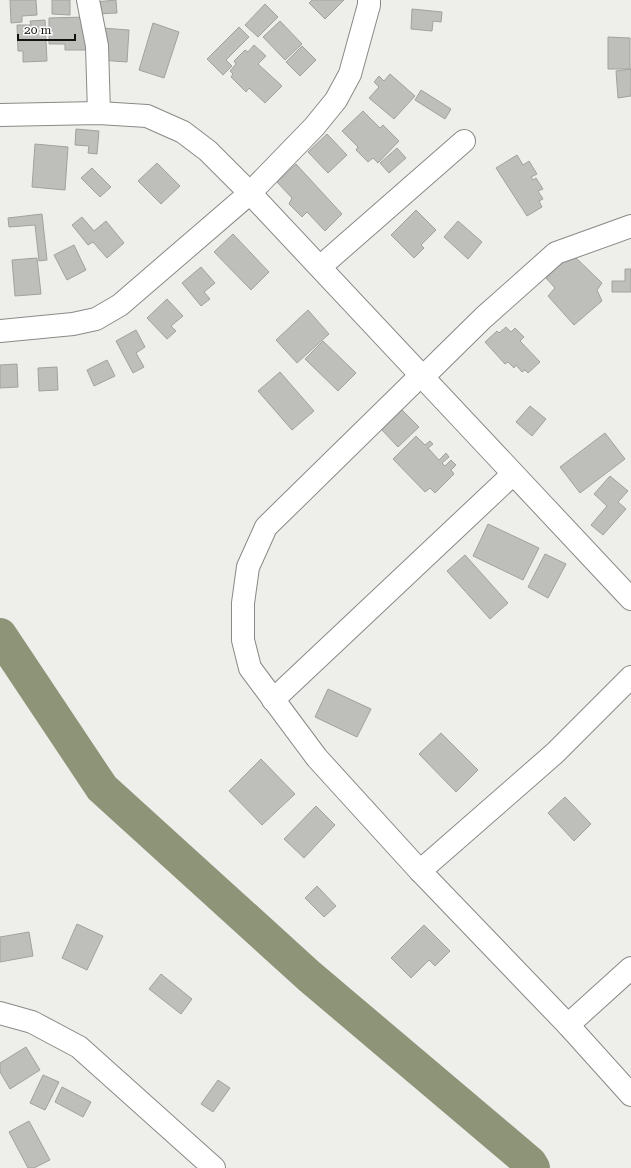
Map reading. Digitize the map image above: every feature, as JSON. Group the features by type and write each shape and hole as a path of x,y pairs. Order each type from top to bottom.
{"street":[{"path":"88,0 97,46 99,113"},
{"path":"0,332 73,324 96,319 120,305 250,193 314,127 336,100 350,74 369,5 369,0"},
{"path":"0,115 99,113 147,116 183,132 208,151 320,267 631,599"},
{"path":"320,267 464,141"},
{"path":"631,226 556,253 483,318 423,377 417,379 266,527 248,567 242,603 243,640 250,668 317,758 420,871 568,1025 631,1095"},
{"path":"273,700 513,474"},
{"path":"420,871 555,753 631,677"},
{"path":"568,1025 631,968"},
{"path":"0,1013 32,1022 79,1047 214,1168"}],"building":[{"path":"10,0 36,0 37,15 22,16 22,22 11,23"},
{"path":"52,0 70,0 70,15 52,14"},
{"path":"116,0 117,13 96,14 95,2"},
{"path":"312,0 344,0 325,19 309,3"},
{"path":"265,4 278,17 258,37 245,25"},
{"path":"412,9 442,12 441,22 433,21 432,31 411,29"},
{"path":"87,17 88,50 65,50 65,44 49,44 49,18"},
{"path":"45,20 47,61 23,62 23,51 18,51 17,25 31,25 30,21"},
{"path":"280,21 302,44 285,60 263,37"},
{"path":"153,23 179,32 164,78 139,70"},
{"path":"239,27 249,37 226,60 232,66 223,75 207,59"},
{"path":"102,28 129,30 127,62 100,60"},
{"path":"608,37 630,38 630,69 608,69"},
{"path":"254,45 266,56 258,64 282,86 265,103 249,88 246,92 231,77 233,74 230,71 236,64 234,61 245,50 248,52"},
{"path":"302,46 316,60 300,76 286,62"},
{"path":"631,69 631,96 618,98 616,71"},
{"path":"390,74 415,96 394,119 369,98 379,87 374,82 379,76 384,81"},
{"path":"421,90 451,109 445,119 415,100"},
{"path":"363,111 380,128 383,125 399,141 378,163 373,158 368,162 356,150 358,147 342,131"},
{"path":"76,129 99,131 97,154 88,153 89,146 75,145"},
{"path":"327,134 347,155 328,173 308,152"},
{"path":"35,144 68,147 65,190 32,187"},
{"path":"397,148 406,158 389,173 380,163"},
{"path":"517,155 523,165 529,161 537,174 531,177 533,180 536,178 543,189 538,191 543,199 539,201 542,207 527,216 496,168"},
{"path":"157,163 180,186 161,204 138,181"},
{"path":"296,164 342,214 325,231 307,212 302,217 289,204 292,198 277,182"},
{"path":"92,168 111,187 100,197 81,178"},
{"path":"416,210 436,230 421,245 424,248 414,258 391,235"},
{"path":"42,214 47,260 39,261 35,225 9,227 8,218"},
{"path":"82,217 94,231 106,221 124,243 107,258 93,242 88,245 72,225"},
{"path":"458,221 482,242 468,259 444,237"},
{"path":"233,234 269,272 251,290 214,252"},
{"path":"74,245 86,270 67,280 54,255"},
{"path":"572,254 602,283 597,290 602,301 574,325 548,296 555,288 546,278"},
{"path":"37,258 41,294 15,296 12,260"},
{"path":"201,267 215,283 204,292 210,299 201,306 182,283"},
{"path":"625,269 631,269 631,292 612,292 612,281 625,281"},
{"path":"167,299 183,316 171,326 176,331 167,339 147,318"},
{"path":"308,310 329,334 297,363 276,340"},
{"path":"506,327 511,332 515,328 524,337 520,341 540,362 528,373 525,370 522,372 516,365 514,368 508,362 505,364 485,342 497,331 499,333"},
{"path":"136,330 145,347 136,353 144,367 133,373 116,341"},
{"path":"323,341 356,373 338,391 305,359"},
{"path":"107,360 115,376 94,386 87,370"},
{"path":"17,364 18,387 0,388 0,365"},
{"path":"57,367 58,390 39,391 38,368"},
{"path":"280,372 314,411 292,430 258,391"},
{"path":"530,406 546,419 532,436 516,422"},
{"path":"401,409 419,427 398,447 381,429"},
{"path":"605,433 625,459 580,493 560,467"},
{"path":"416,436 425,445 430,441 433,444 428,448 439,460 446,453 449,457 442,463 445,466 451,460 456,465 451,470 454,474 435,493 430,488 425,492 393,459"},
{"path":"610,476 628,491 618,502 626,509 603,535 591,525 607,506 594,494"},
{"path":"488,524 539,548 523,580 473,556"},
{"path":"545,554 566,564 548,598 528,587"},
{"path":"465,555 508,603 490,619 447,571"},
{"path":"328,689 371,709 357,737 315,717"},
{"path":"441,733 478,770 456,792 419,754"},
{"path":"261,759 295,794 262,825 229,791"},
{"path":"565,797 591,824 574,841 548,813"},
{"path":"316,806 335,825 304,858 284,839"},
{"path":"317,886 336,906 324,917 305,898"},
{"path":"77,924 103,936 87,970 62,958"},
{"path":"424,925 450,951 435,966 429,960 411,978 391,958"},
{"path":"29,932 33,956 0,962 0,937"},
{"path":"161,974 192,999 181,1014 149,989"},
{"path":"26,1047 40,1070 10,1089 0,1072 0,1063"},
{"path":"43,1075 59,1082 45,1110 30,1103"},
{"path":"218,1080 230,1088 213,1112 201,1104"},
{"path":"62,1087 91,1102 83,1117 55,1102"},
{"path":"29,1121 50,1160 34,1168 28,1168 9,1132"}],"waterway":[{"path":"0,635 102,788 309,976 530,1163 533,1168"}]}
